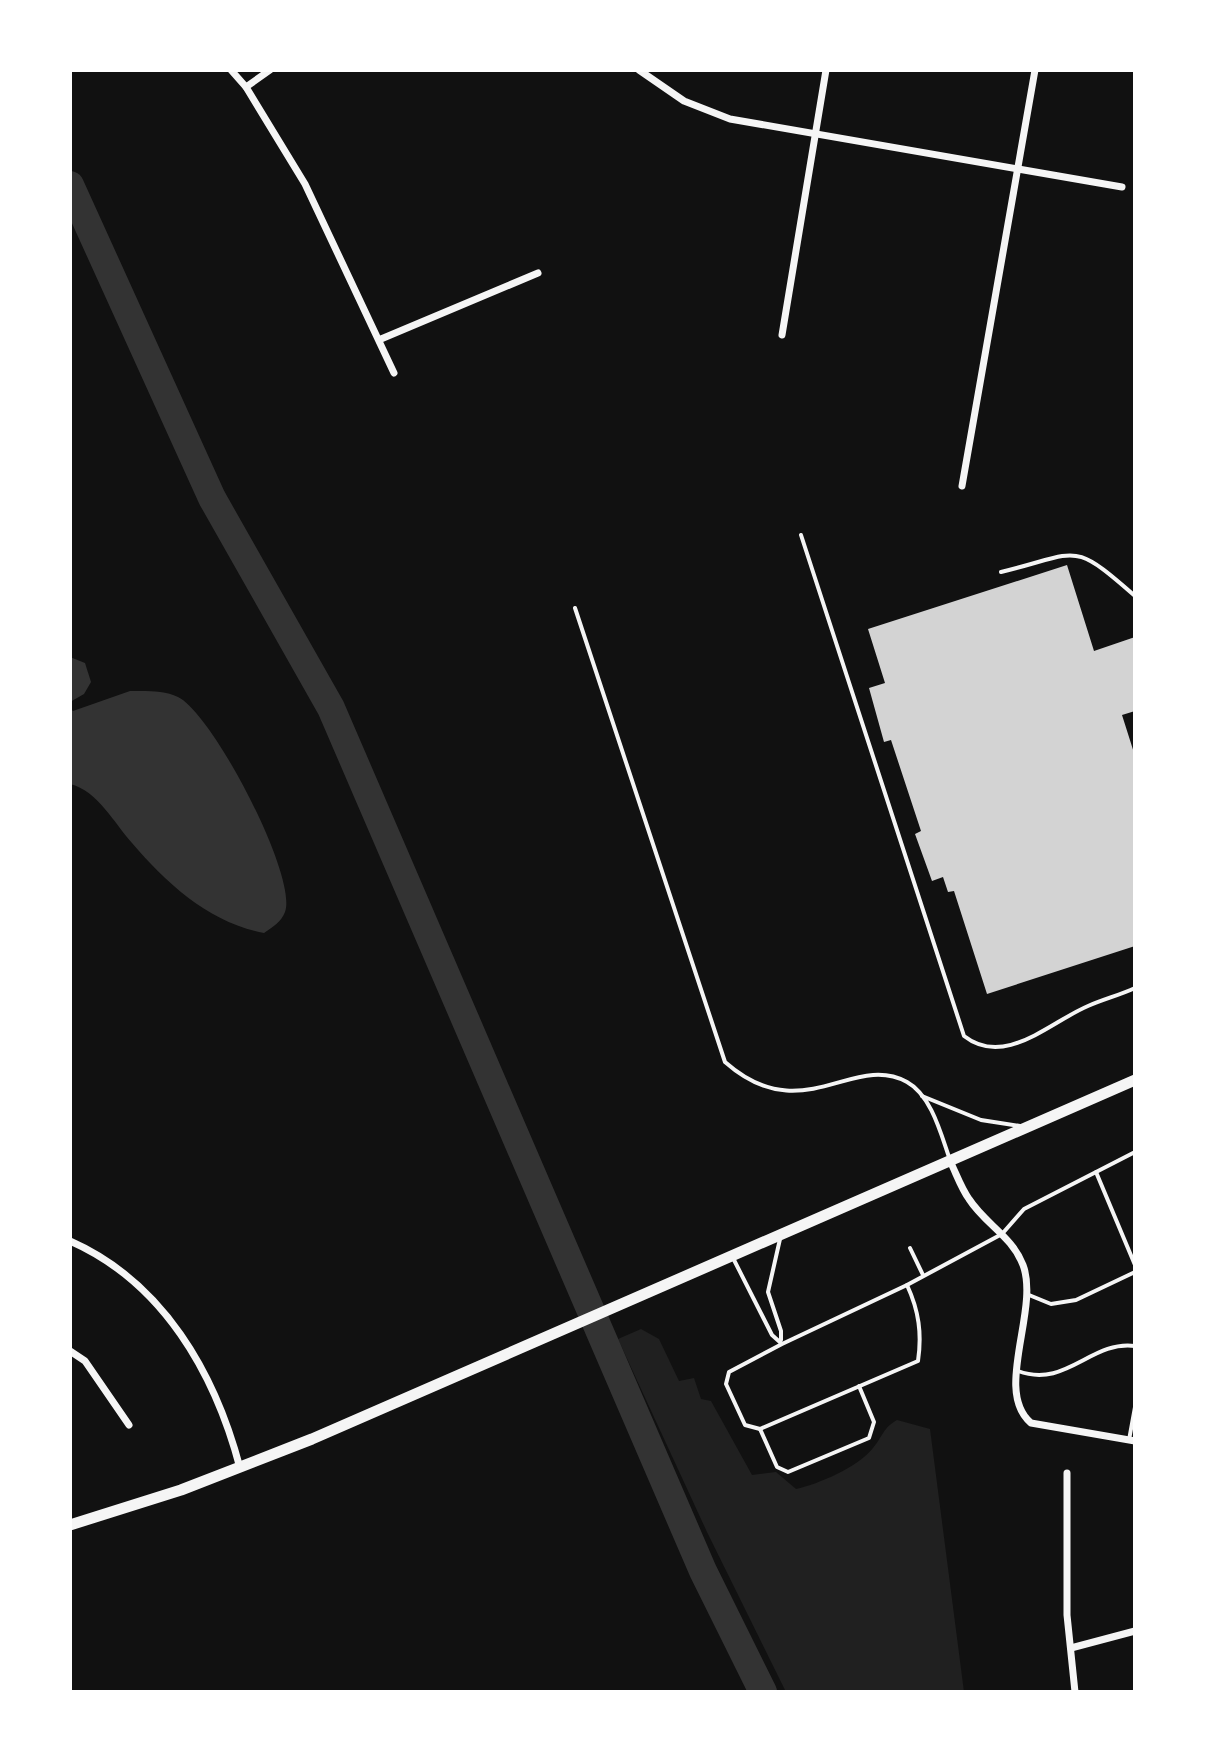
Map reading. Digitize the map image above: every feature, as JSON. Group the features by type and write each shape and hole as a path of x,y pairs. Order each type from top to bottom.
{"main road":[{"path":"70,1525 241,1469 1135,1080"}],"street":[{"path":"231,70 246,87 305,184 381,339 394,373"},
{"path":"246,87 270,70"},
{"path":"639,70 684,101 730,119 1122,187"},
{"path":"782,335 826,70"},
{"path":"962,486 1035,70"},
{"path":"381,339 538,273"},
{"path":"950,1161 969,1200 1002,1234 1023,1265 1029,1295 1017,1346 1017,1399 1021,1414 1031,1423 1132,1441"},
{"path":"70,1241 89,1249 131,1279 183,1337 196,1355 224,1416 241,1469"},
{"path":"70,1351 85,1361 129,1425"},
{"path":"1067,1473 1067,1615 1075,1692"},
{"path":"1071,1648 1135,1631"}],"lane":[{"path":"801,535 964,1036 986,1048 1004,1047 1087,1006 1135,988"},
{"path":"1001,572 1061,554 1081,555 1097,563 1135,596"},
{"path":"575,608 725,1062 753,1082 782,1091 801,1092 880,1077 907,1082 922,1096 981,1120 1026,1127"},
{"path":"922,1096 950,1161"},
{"path":"907,1285 916,1306 921,1340 918,1361 760,1429 745,1425 726,1384 729,1372 782,1342 907,1285 1002,1234 1024,1209 1135,1152"},
{"path":"1096,1172 1135,1265"},
{"path":"781,1235 768,1292 782,1342"},
{"path":"910,1248 923,1275"},
{"path":"732,1256 772,1335 782,1342"},
{"path":"1029,1295 1051,1304 1076,1300 1135,1272"},
{"path":"1018,1371 1036,1377 1058,1372 1117,1345 1135,1346"},
{"path":"760,1429 777,1467 788,1472 869,1438 874,1422 859,1386"},
{"path":"1132,1441 1135,1407"}],"shaded area":[{"path":"70,657 85,663 91,682 84,694 70,702"},
{"path":"130,691 161,692 178,697 193,710 231,763 266,833 286,893 283,916 264,933 226,920 191,900 146,858 97,800 70,784 70,708 73,711"},
{"path":"641,1329 659,1339 679,1381 694,1378 701,1399 711,1401 752,1475 776,1472 796,1489 827,1479 858,1462 897,1420 930,1429 964,1692 786,1692 707,1532 618,1339"}],"building":[{"path":"1067,565 1094,651 1135,637 1135,711 1122,715 1135,756 1135,946 987,994 954,891 948,892 943,877 932,881 915,834 921,831 891,740 884,742 869,688 885,683 868,629"}],"waterway":[{"path":"70,185 212,498 331,708 703,1571 763,1692"}]}
